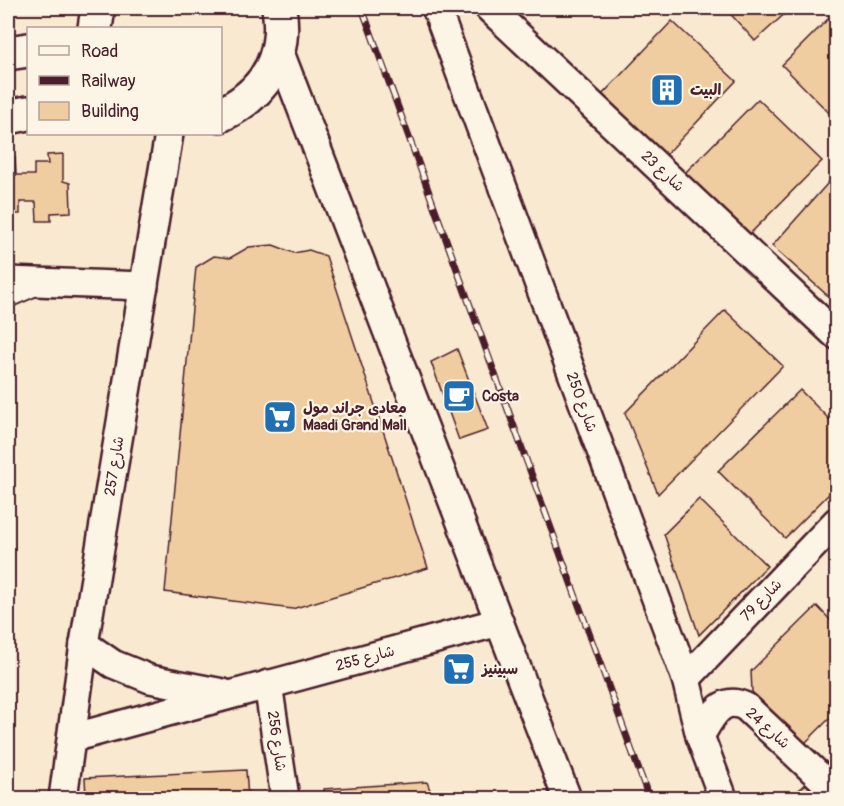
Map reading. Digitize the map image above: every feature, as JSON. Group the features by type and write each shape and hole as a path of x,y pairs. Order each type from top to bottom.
{"street":[{"path":"95,27 98,8"},
{"name":"شارع 250","path":"436,8 686,679 700,736 723,798"},
{"name":"شارع 23","path":"489,8 837,335"},
{"path":"222,114 239,106 257,91 271,72 285,22"},
{"path":"285,22 499,622 567,798"},
{"path":"8,53 27,50"},
{"path":"8,117 27,113"},
{"name":"شارع 257","path":"63,798 84,644 169,135"},
{"path":"8,281 144,286"},
{"name":"شارع 79","path":"686,679 837,522"},
{"name":"شارع 255","path":"72,738 499,622"},
{"name":"شارع 255","path":"84,644 112,664 150,679 232,694"},
{"name":"شارع 256","path":"268,684 285,798"},
{"name":"شارع 24","path":"700,736 716,709 738,703 746,707 837,792"}],"lane":[{"path":"8,300 50,282"}],"building":[{"path":"725,8 791,8 755,41"},
{"path":"836,11 836,120 782,65"},
{"name":"البيت","path":"672,21 736,81 662,159 598,99"},
{"path":"758,99 822,161 744,240 680,178"},
{"path":"63,154 63,181 70,183 71,212 51,213 51,221 37,221 36,202 20,202 20,214 8,214 8,157 15,157 16,175 34,175 34,164 48,164 47,155"},
{"path":"836,174 836,303 772,246"},
{"name":"معادى جراند مول Maadi Grand Mall","path":"273,245 294,253 309,250 326,256 428,568 292,609 165,592 196,267 214,256 230,258 249,247"},
{"path":"725,310 783,366 658,494 625,413"},
{"name":"Costa","path":"457,349 488,430 459,440 431,362"},
{"path":"800,390 836,426 836,487 785,538 718,471"},
{"path":"699,499 767,566 699,635 664,534"},
{"path":"817,606 836,626 836,712 804,744 752,692 751,671"},
{"path":"246,770 248,798 86,798 85,778"},
{"path":"427,782 433,798 324,798 324,789"},
{"path":"806,784 820,798 796,798 794,794"}],"railway":[{"path":"362,8 649,798"}],"place":[{"name":"البيت","path":"667,90"},
{"name":"Costa","path":"459,396"},
{"name":"معادى جراند مول Maadi Grand Mall","path":"280,417"},
{"name":"سبينيز","path":"459,669"}]}
